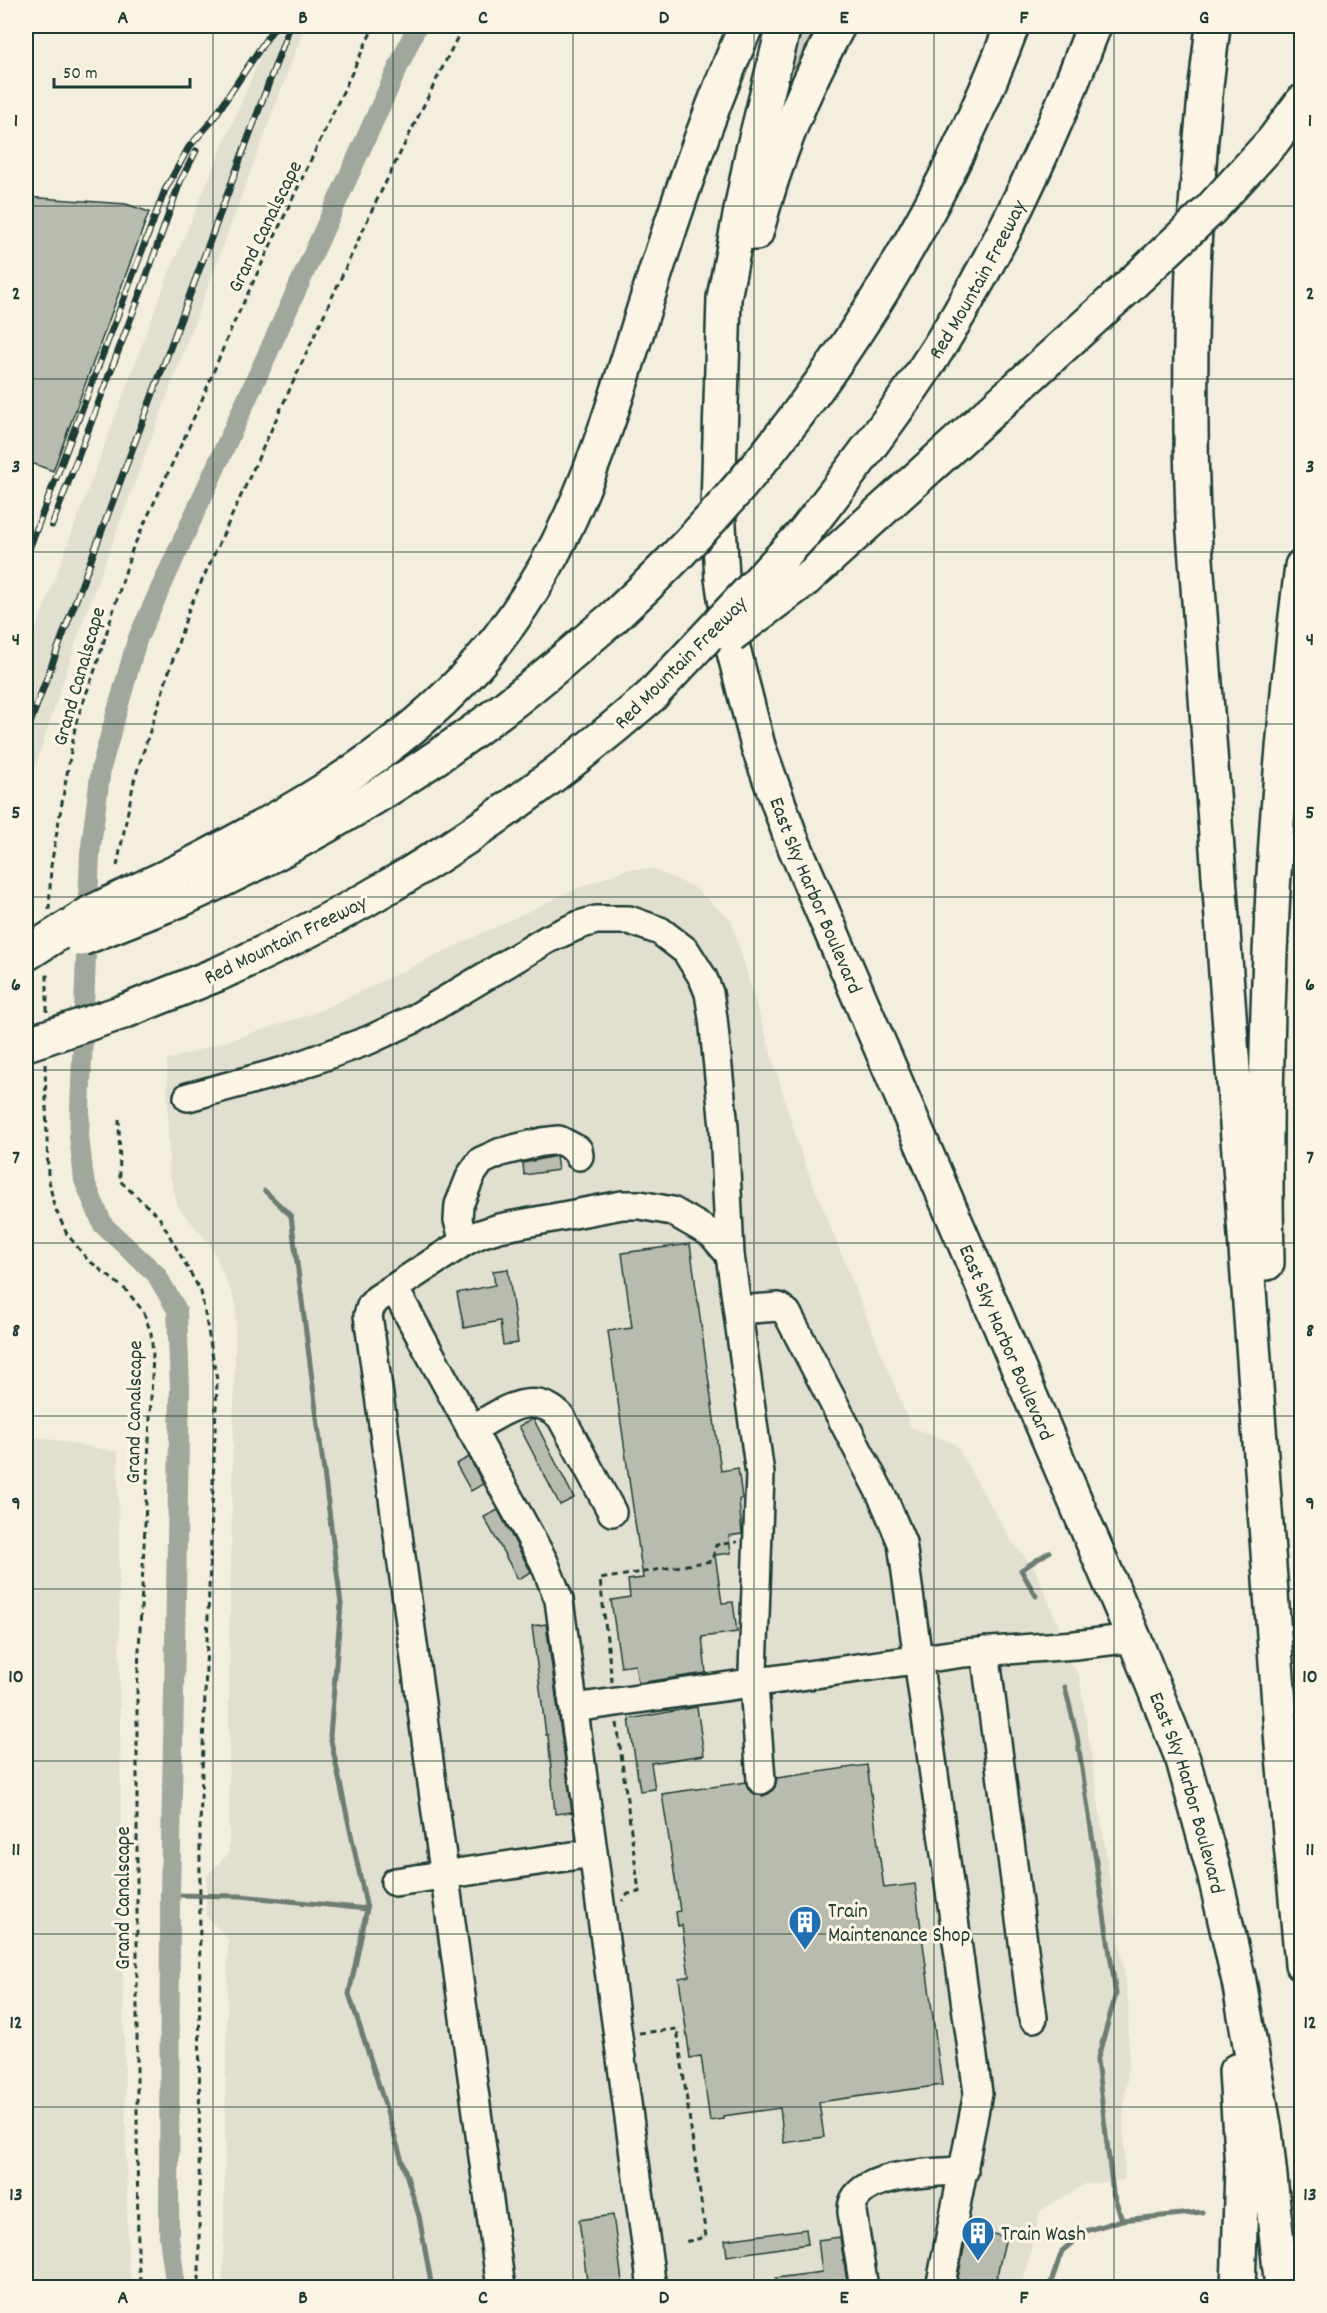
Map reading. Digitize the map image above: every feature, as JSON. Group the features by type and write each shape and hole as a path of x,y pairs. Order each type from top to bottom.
{"highway":[{"path":"33,959 75,942 183,884 263,827 388,748 461,682 518,611 563,536 589,476 677,206 723,80 746,26"},
{"path":"721,406 724,298 752,154 784,26"},
{"path":"721,406 746,273 766,194 795,113 838,26"},
{"path":"183,884 286,849 426,766 531,688 614,617 653,580 722,507 795,418 861,325 912,240 956,156 1011,26"},
{"name":"Red Mountain Freeway","path":"35,1052 123,1012 218,974 347,910 452,848 536,789 651,696 803,534 921,375 984,270 1048,140 1094,26"},
{"path":"1213,26 1202,127 1193,262 1190,389 1193,518 1278,1697 1302,1964"},
{"path":"651,696 806,579 1126,289 1234,186 1273,141 1302,102"},
{"name":"East Sky Harbor Boulevard","path":"721,406 718,508 722,578 732,644 767,776 814,892 1137,1646 1183,1760 1214,1872 1239,1981 1265,2131 1282,2288"},
{"path":"1298,1915 1296,1742 1274,1437 1270,1341 1266,1111 1274,866 1286,708 1302,566"},
{"path":"1137,1646 1210,1918 1227,2005 1238,2086 1242,2169 1238,2288"}],"lane":[{"path":"188,1097 284,1071 369,1040 412,1020 548,939 579,925 612,919 645,924 660,931 686,951 696,964 709,993 724,1127 730,1255 760,1474 754,1682 761,1780"},
{"path":"464,1242 458,1220 459,1205 471,1175 481,1161 523,1146 559,1140 578,1150 579,1156"},
{"path":"501,2288 368,1321 369,1310 374,1302 464,1242 499,1227 604,1207 640,1205 672,1211 712,1234 730,1255"},
{"path":"394,1288 553,1580 563,1622 652,2288"},
{"path":"738,1310 776,1307 785,1310 840,1412 901,1537 978,2093 940,2288"},
{"path":"471,1430 516,1406 537,1404 554,1410 561,1418 612,1512"},
{"path":"574,1708 985,1651 1075,1645 1137,1646"},
{"path":"985,1651 1033,2018"},
{"path":"395,1882 593,1853"},
{"path":"864,2288 852,2212 853,2201 857,2193 887,2179 964,2171"}],"path":[{"name":"Grand Canalscape","path":"49,917 51,866 76,722 96,667 132,550 201,402 231,329 374,26"},
{"path":"117,867 134,781 189,609 373,208 463,26"},
{"path":"33,959 46,1012"},
{"name":"Grand Canalscape","path":"35,1052 48,1175 54,1206 67,1234 87,1259 126,1290 143,1311 151,1333 153,1355 137,1693 137,2131 141,2288"},
{"path":"119,1119 120,1181 159,1217 201,1292 217,1380 200,1826 199,2288"},
{"path":"613,1690 600,1579 712,1561 716,1545 747,1540"},
{"path":"616,1718 639,1892"},
{"path":"637,2033 677,2029 706,2238 684,2242"}],"shaded area":[{"path":"270,26 305,26 82,624 26,794 26,656 167,278 255,70"},
{"path":"792,26 816,26 795,67 781,64"},
{"path":"627,869 653,869 693,887 731,920 801,1154 911,1427 955,1444 1012,1542 1035,1569 1061,1632 1062,1653 1079,1674 1128,1999 1129,2065 1124,2101 1124,2180 1085,2184 1040,2211 1022,2287 223,2287 228,1939 206,1916 207,1875 229,1853 229,1660 236,1303 211,1245 178,1207 169,1171 167,1060 315,1013 573,890"},
{"path":"26,1435 118,1452 121,1859 128,2263 132,2287 26,2287"}],"building":[{"path":"26,197 126,204 149,212 53,471 26,461"},
{"path":"556,1156 558,1170 524,1175 523,1163"},
{"path":"690,1244 721,1471 738,1468 742,1498 739,1500 742,1534 729,1536 731,1553 715,1555 722,1603 733,1602 737,1632 702,1637 706,1673 638,1683 635,1665 621,1667 611,1600 630,1597 628,1580 643,1578 608,1331 632,1328 622,1253"},
{"path":"508,1269 518,1343 503,1345 500,1321 464,1328 457,1293 495,1285 493,1271"},
{"path":"534,1420 574,1498 560,1505 519,1426"},
{"path":"469,1457 483,1484 471,1491 456,1464"},
{"path":"498,1510 531,1572 518,1579 484,1517"},
{"path":"546,1624 572,1812 555,1814 548,1735 546,1735 532,1626"},
{"path":"697,1707 704,1755 651,1763 655,1789 640,1791 629,1719"},
{"name":"Train Maintenance Shop","path":"867,1765 884,1888 915,1884 942,2085 819,2102 824,2137 784,2143 780,2108 723,2116 723,2119 710,2121 701,2056 690,2058 679,1978 689,1976 682,1925 678,1926 676,1912 680,1911 662,1794 746,1782 748,1789 754,1794 763,1796 775,1787 777,1778"},
{"path":"613,2215 623,2288 588,2288 579,2220"},
{"name":"Train Wash","path":"968,2228 1006,2237 994,2288 956,2288"},
{"path":"806,2229 808,2244 727,2256 725,2240"},
{"path":"840,2237 848,2288 777,2288 776,2278 822,2272 818,2240"}],"waterway":[{"path":"176,2288 169,2237 170,1895 180,1389 177,1310 156,1274 103,1225 84,1180 79,1136 90,854 101,768 137,640 417,26"},
{"path":"265,1191 291,1216 341,1604 330,1736 367,1909 349,1994 419,2216 432,2288"},
{"path":"1036,1596 1021,1570 1049,1552"},
{"path":"1065,1687 1077,1736 1116,1994 1097,2061 1113,2193 1122,2220"},
{"path":"170,1895 241,1896 367,1909"},
{"path":"1049,2288 1062,2251 1086,2231 1122,2220 1202,2212"}],"railway":[{"path":"26,557 165,190 189,147 211,122 275,26"},
{"path":"26,734 290,26"},
{"path":"52,525 180,182 196,151"}],"place":[{"name":"Train Maintenance Shop","path":"805,1951"},
{"name":"Train Wash","path":"978,2262"}]}
